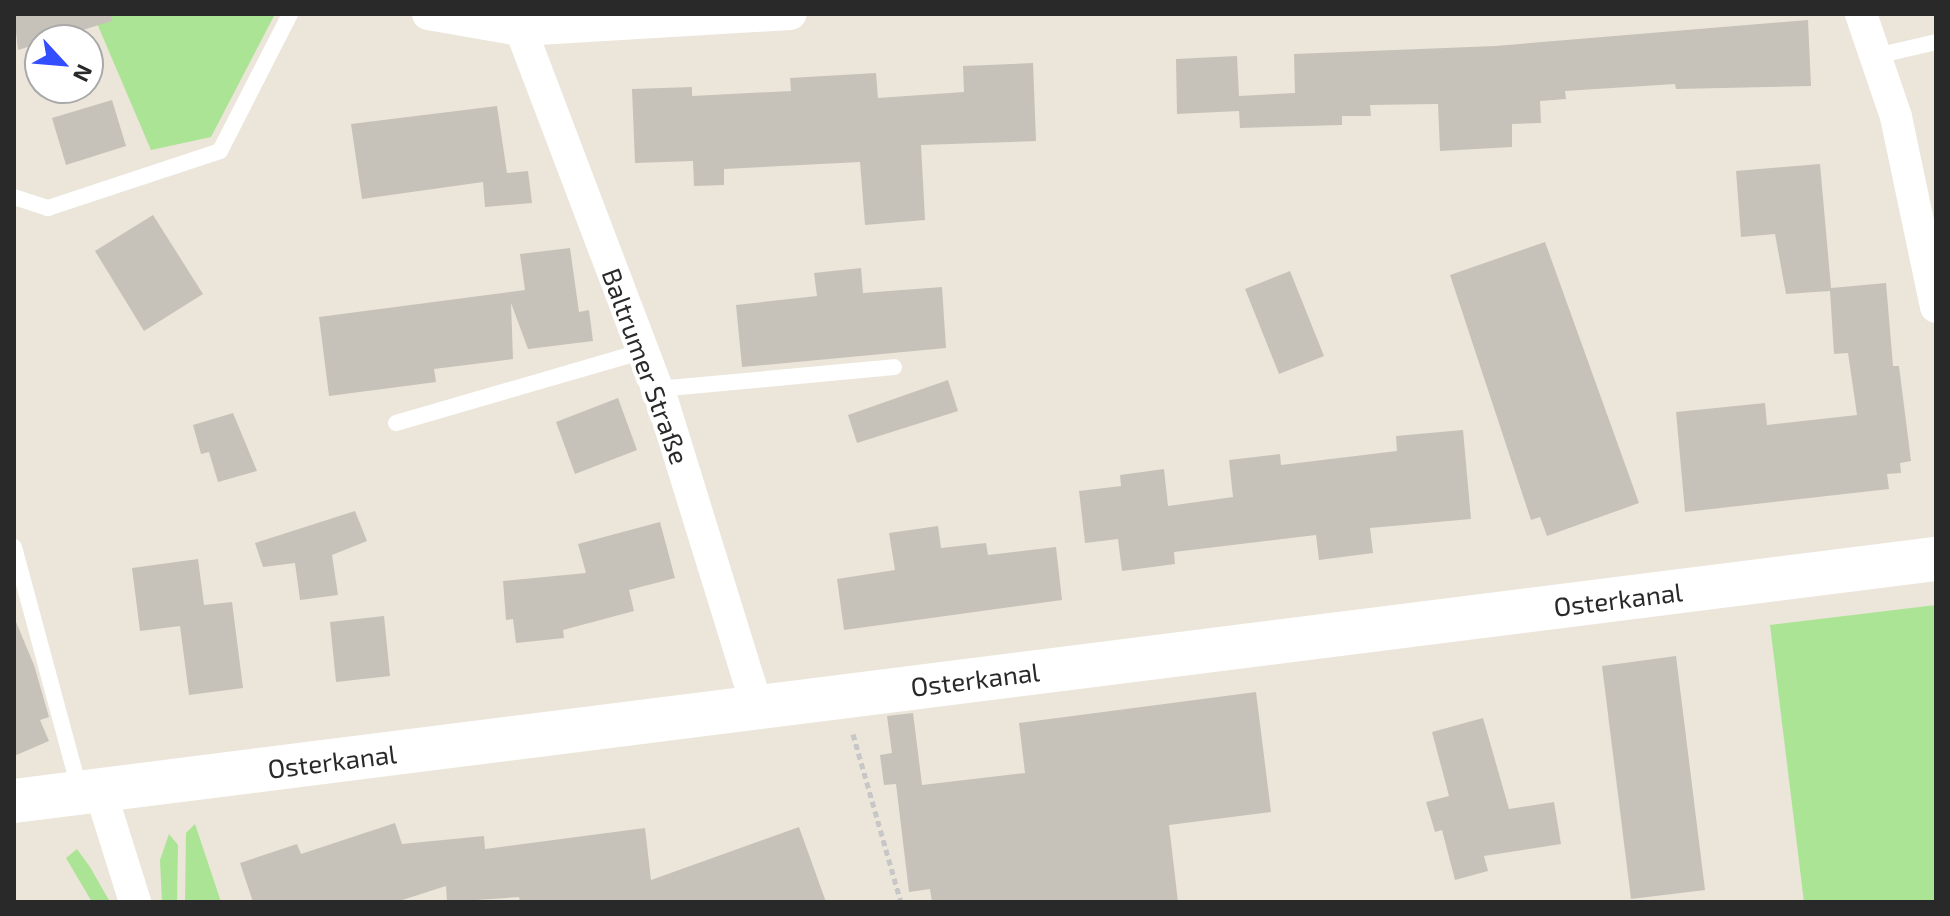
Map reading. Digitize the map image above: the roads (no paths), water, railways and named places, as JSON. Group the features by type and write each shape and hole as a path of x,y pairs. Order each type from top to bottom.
{"main road":[{"name":"Osterkanal","path":"14,801 1936,559"}],"street":[{"path":"428,14 521,30 791,14"},
{"path":"1861,14 1896,117 1936,307"},
{"name":"Baltrumer Straße","path":"521,30 658,389 757,706"},
{"path":"90,791 135,902"}],"lane":[{"path":"14,197 48,208 220,151 290,14"},
{"path":"1876,56 1936,42"},
{"path":"396,423 644,351"},
{"path":"658,389 894,367"},
{"path":"14,547 90,791"}]}
